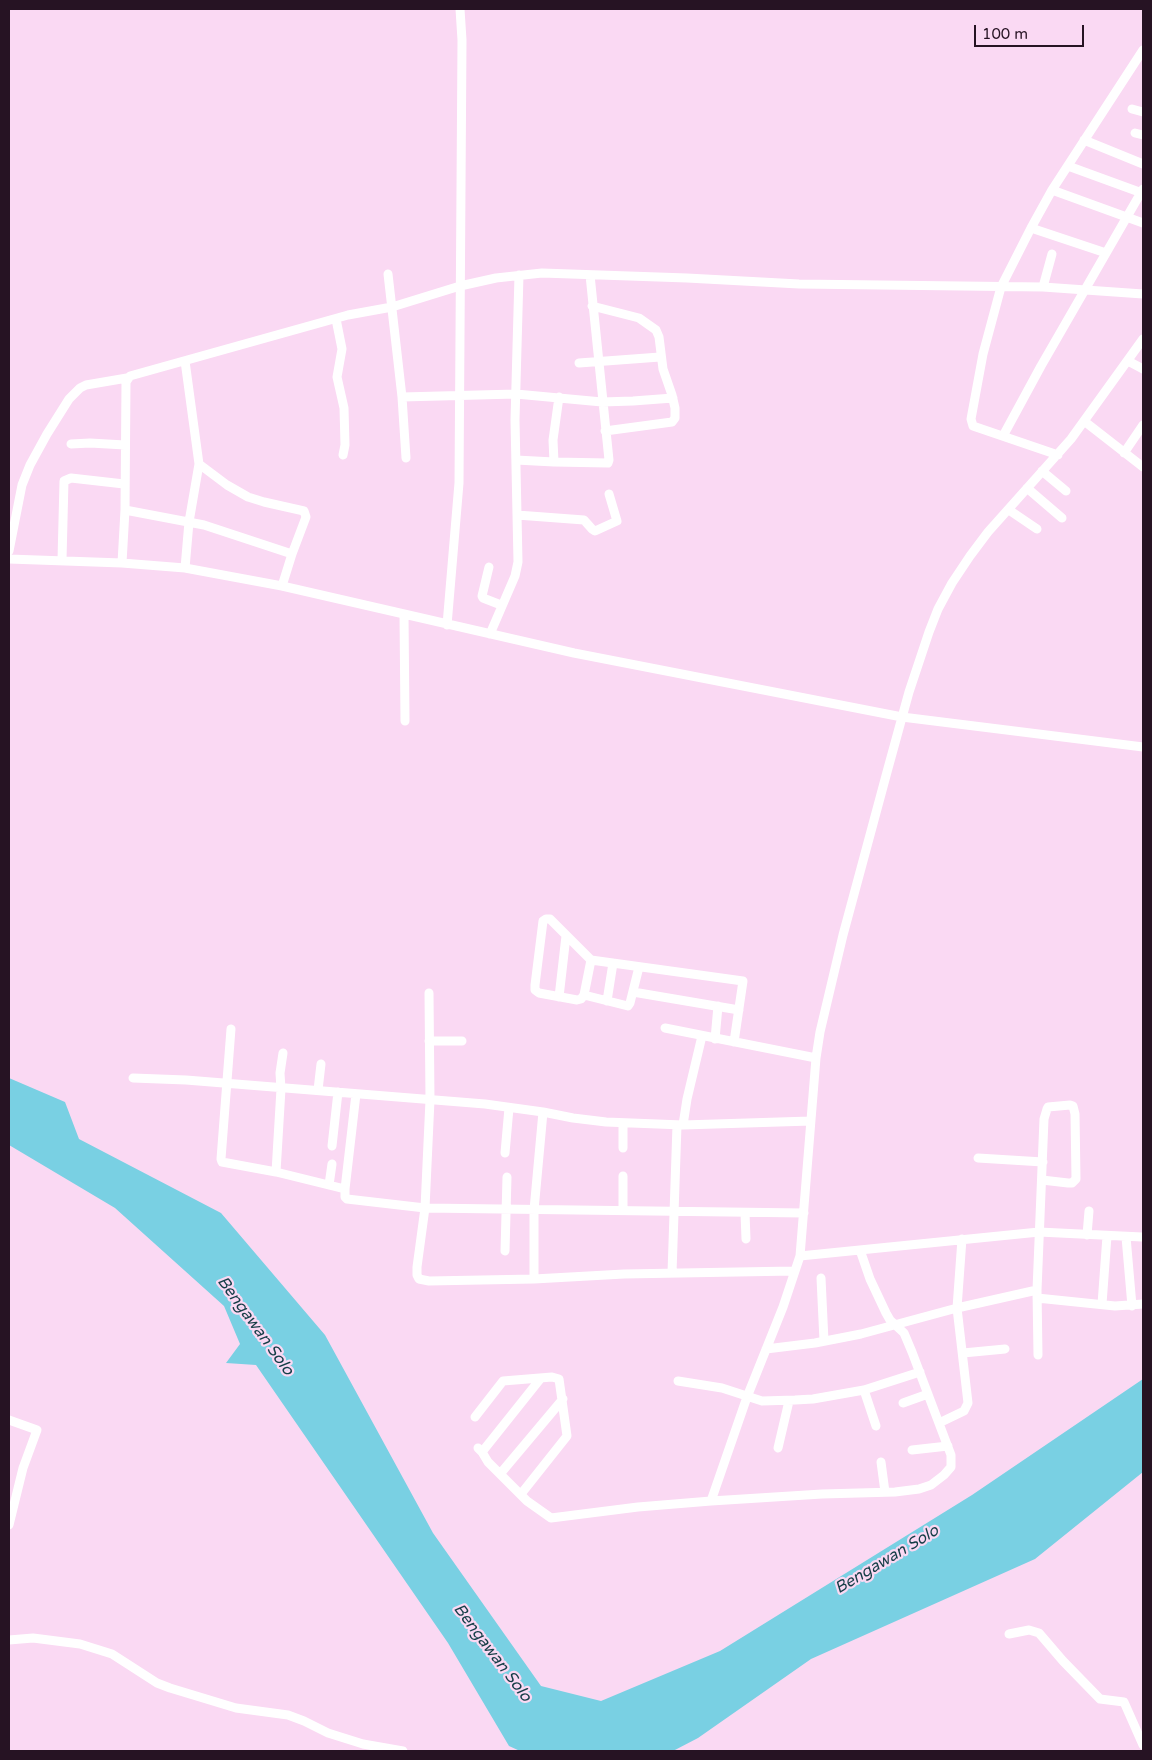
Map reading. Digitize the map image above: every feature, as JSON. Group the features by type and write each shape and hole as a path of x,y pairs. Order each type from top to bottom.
{"street":[{"path":"447,625 459,483 462,40 460,9"},
{"path":"1058,455 975,428 972,424 971,419 983,354 1001,287 1031,228 1052,190 1143,50"},
{"path":"1132,109 1143,112"},
{"path":"1084,140 1143,164"},
{"path":"1003,436 1143,190 1068,166"},
{"path":"1052,190 1143,223"},
{"path":"1031,228 1106,253"},
{"path":"1043,287 1052,254"},
{"path":"9,551 22,485 30,465 46,434 69,399 80,388 86,385 127,378 134,374 336,318 392,306 460,286 496,278 542,273 799,284 1043,287 1143,294"},
{"path":"388,274 402,397 406,458"},
{"path":"490,634 517,568 516,394 519,275"},
{"path":"516,460 606,464 609,460 590,275"},
{"path":"592,306 639,318 655,328 658,334 664,374 673,398 676,414 672,422 605,431"},
{"path":"336,318 342,349 337,374 344,408 345,445 343,455"},
{"path":"711,1501 747,1397 800,1256 816,1058 820,1032 843,935 902,717 924,646 938,609 952,583 988,532 1058,455 1143,339"},
{"path":"579,363 660,357"},
{"path":"184,361 199,464 189,522 185,568"},
{"path":"1128,361 1143,369"},
{"path":"122,563 125,510 127,378"},
{"path":"402,397 516,394 602,402 673,398"},
{"path":"554,462 553,440 559,398"},
{"path":"1084,421 1143,467"},
{"path":"1124,453 1143,425"},
{"path":"71,444 125,445"},
{"path":"199,464 227,485 248,497 304,511 306,517 282,586"},
{"path":"1042,471 1066,490"},
{"path":"62,560 64,481 71,478 124,484"},
{"path":"1027,488 1062,518"},
{"path":"517,515 584,520 595,531 617,521 609,494"},
{"path":"125,510 204,525 292,554"},
{"path":"1009,510 1037,529"},
{"path":"9,559 122,563 185,568 282,586 447,625 650,668 902,717 1143,747"},
{"path":"489,567 482,596 501,605"},
{"path":"404,614 405,721"},
{"path":"591,960 584,995 577,1000 539,993 535,990 534,985 543,920 550,919 591,960 743,981 734,1042"},
{"path":"559,997 566,936"},
{"path":"607,1001 613,963"},
{"path":"584,995 628,1006 638,967"},
{"path":"633,992 738,1010"},
{"path":"428,993 430,1100 425,1208 416,1267 419,1279 429,1282 672,1273 794,1272"},
{"path":"716,1038 718,1006"},
{"path":"231,1028 222,1161 224,1163 276,1172 345,1189"},
{"path":"664,1028 816,1058"},
{"path":"672,1273 680,1125 688,1099 702,1036"},
{"path":"429,1041 462,1041"},
{"path":"276,1172 281,1089 280,1073 283,1053"},
{"path":"318,1090 321,1064"},
{"path":"133,1078 186,1080 485,1104 573,1118 623,1123 680,1125 811,1121"},
{"path":"332,1146 338,1092"},
{"path":"356,1094 345,1189 345,1197 347,1199 425,1208 804,1213"},
{"path":"1038,1354 1037,1294 1044,1119 1047,1109 1052,1106 1070,1104 1073,1106 1076,1114 1076,1179 1072,1183 1042,1180"},
{"path":"505,1153 509,1108"},
{"path":"534,1279 534,1210 543,1112"},
{"path":"623,1123 623,1148"},
{"path":"978,1158 1043,1162"},
{"path":"329,1185 332,1164"},
{"path":"505,1251 507,1176"},
{"path":"623,1176 623,1210"},
{"path":"1087,1235 1089,1211"},
{"path":"746,1213 746,1239"},
{"path":"800,1256 1039,1232 1142,1237"},
{"path":"1102,1304 1107,1236"},
{"path":"1126,1237 1132,1306"},
{"path":"939,1422 962,1413 967,1408 968,1403 957,1308 962,1239"},
{"path":"541,1378 480,1450 488,1462 524,1498 545,1515 556,1518 638,1507 711,1501 919,1489 936,1481 948,1471 952,1463 948,1446 904,1333 886,1313 870,1279 860,1250"},
{"path":"821,1278 824,1341"},
{"path":"766,1349 824,1341 896,1326 957,1308 1037,1294 1102,1304 1132,1306 1143,1304"},
{"path":"962,1354 1005,1348"},
{"path":"678,1381 722,1388 762,1401 789,1401 813,1399 864,1390 920,1372"},
{"path":"475,1417 503,1381 556,1377 560,1379 567,1436 524,1498"},
{"path":"864,1390 876,1426"},
{"path":"903,1403 928,1394"},
{"path":"500,1474 563,1399"},
{"path":"778,1448 789,1401"},
{"path":"9,1420 37,1430 24,1468 9,1525"},
{"path":"912,1450 948,1446"},
{"path":"881,1462 885,1492"},
{"path":"1010,1634 1029,1630 1039,1633 1100,1699 1124,1702 1143,1744"},
{"path":"9,1640 33,1638 80,1644 112,1654 157,1683 170,1688 236,1708 288,1715 328,1733 403,1751"}],"water":[{"name":"Bengawan Solo","path":"9,1078 65,1102 79,1139 221,1213 325,1335 433,1533 541,1686 601,1701 720,1651 972,1495 1143,1379 1143,1472 1035,1559 811,1659 698,1738 673,1751 520,1751 509,1746 448,1643 256,1365 226,1363 240,1344 224,1306 115,1208 9,1145"}]}
